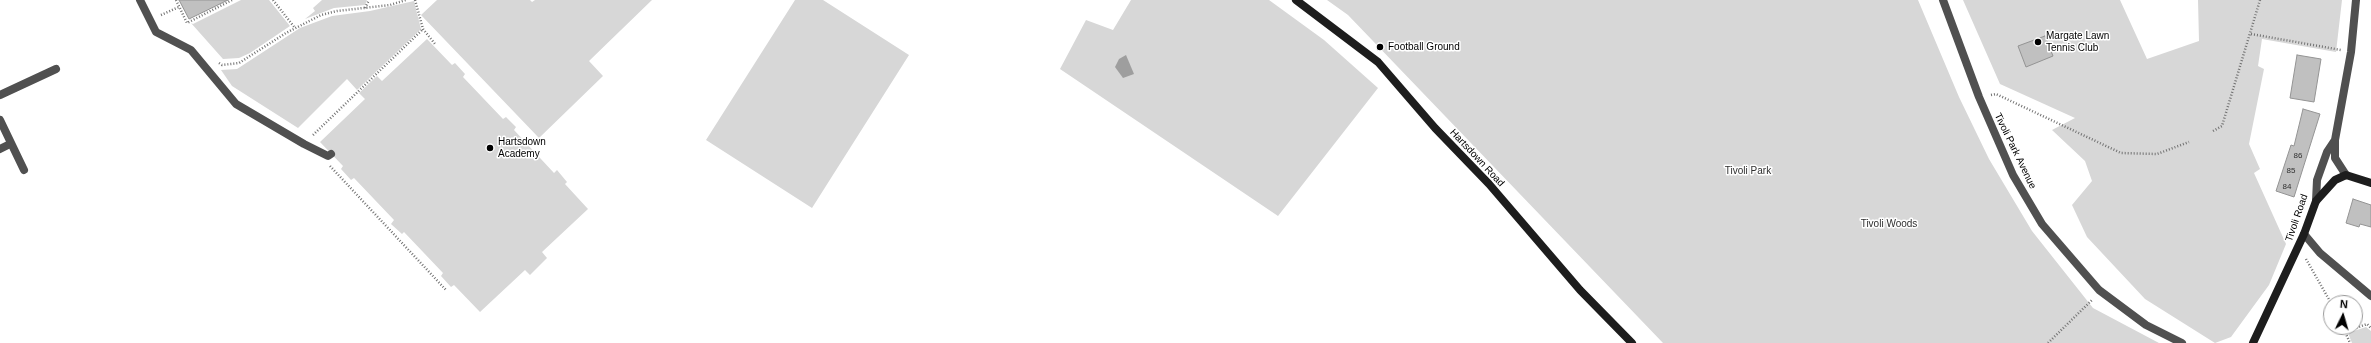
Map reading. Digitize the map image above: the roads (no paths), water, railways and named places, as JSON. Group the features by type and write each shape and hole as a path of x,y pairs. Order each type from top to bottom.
{"main road":[{"name":"Hartsdown Road","path":"1296,0 1378,62 1435,128 1489,184 1580,290 1632,343"},
{"path":"2316,202 2335,180 2346,175 2371,183"},
{"name":"Tivoli Road","path":"2253,343 2299,246 2316,202"}],"street":[{"path":"140,0 156,32 191,50 236,104 304,144 328,156 332,154"},
{"name":"Tivoli Park Avenue","path":"1943,0 1978,97 2013,175 2042,224 2099,290 2146,325 2182,343"},
{"name":"Tivoli Road","path":"2316,202 2317,180 2327,152 2335,140 2351,52 2356,0"},
{"path":"0,95 56,68"},
{"path":"0,120 10,144 24,170"},
{"path":"2335,140 2335,158 2346,175"},
{"path":"0,149 10,144"},
{"path":"2304,234 2320,253 2371,296"}],"place":[{"name":"Margate Lawn Tennis Club","path":"2038,42"},
{"name":"Football Ground","path":"1380,47"},
{"name":"Hartsdown Academy","path":"490,148"}],"park label":[{"name":"Tivoli Park","path":"1748,171"},
{"name":"Tivoli Woods","path":"1889,224"}]}
